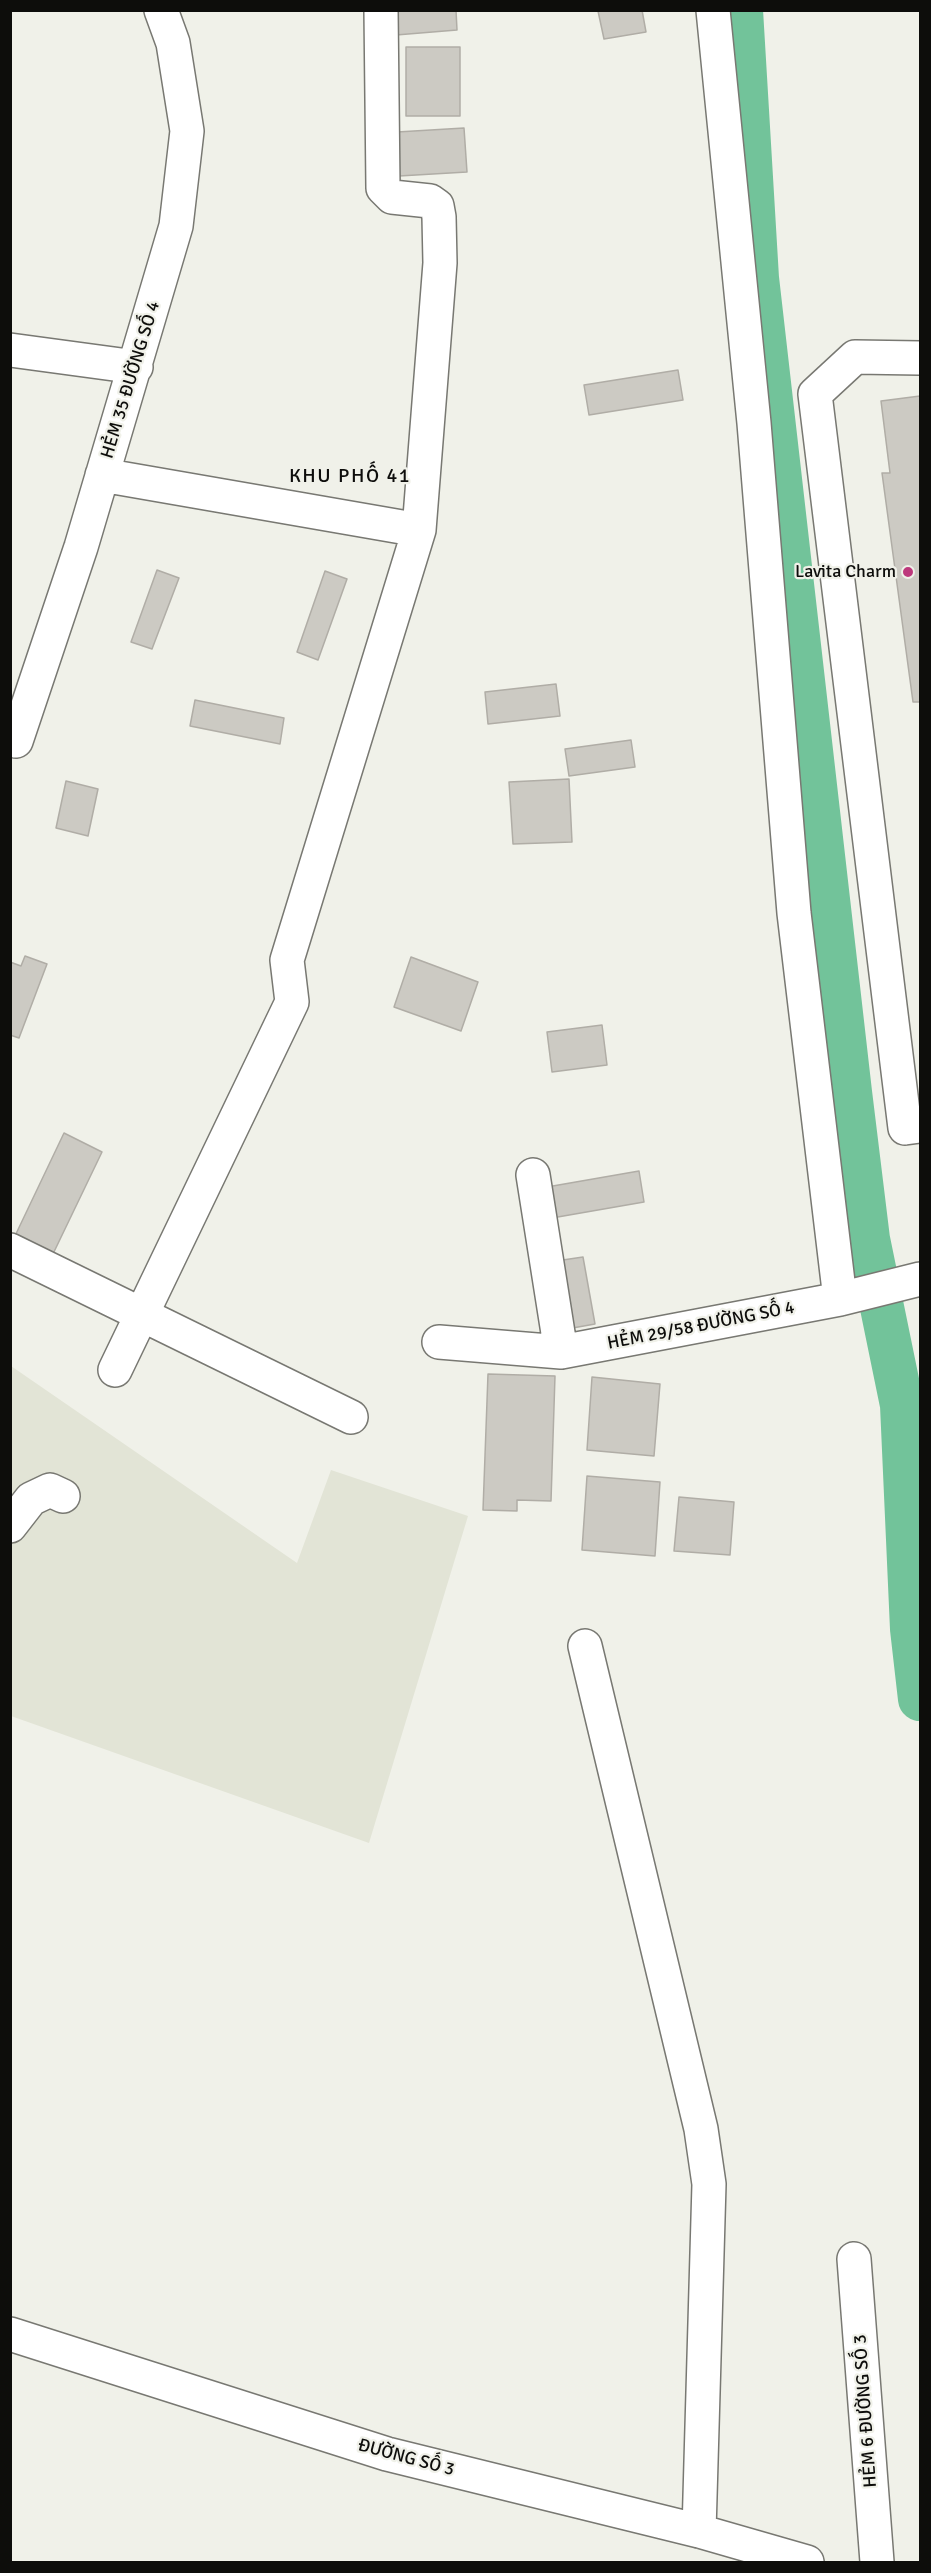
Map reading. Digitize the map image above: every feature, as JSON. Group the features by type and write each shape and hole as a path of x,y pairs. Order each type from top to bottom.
{"street":[{"name":"HẺM 35 ĐƯỜNG SỐ 4","path":"16,741 81,547 176,226 186,130 173,43 161,10"},
{"path":"115,1370 292,1002 287,960 419,530 440,263 440,217 436,206 430,201 392,197 383,188 381,10"},
{"path":"713,10 754,423 794,913 840,1299"},
{"path":"10,351 136,367"},
{"path":"921,358 855,357 815,394 905,1128 921,1126"},
{"path":"102,475 419,530"},
{"path":"533,1175 561,1352"},
{"path":"10,1250 351,1417"},
{"name":"HẺM 29/58 ĐƯỜNG SỐ 4","path":"439,1342 561,1352 840,1299 916,1280"},
{"path":"10,1526 32,1499 50,1490 63,1496"},
{"path":"585,1646 702,2129 710,2184 699,2531"},
{"name":"HẺM 6 ĐƯỜNG SỐ 3","path":"854,2259 877,2562"},
{"name":"ĐƯỜNG SỐ 3","path":"10,2334 387,2454 699,2531 807,2562"}],"shaded area":[{"path":"11,1366 297,1563 331,1470 468,1516 369,1843 11,1716"}],"building":[{"path":"394,10 456,10 457,30 396,35"},
{"path":"642,10 646,32 604,39 598,11"},
{"path":"406,47 460,47 460,116 406,116"},
{"path":"464,128 467,172 399,176 397,132"},
{"path":"678,370 683,400 589,415 584,385"},
{"name":"Lavita Charm","path":"920,396 920,702 913,702 882,473 890,473 881,401"},
{"path":"157,570 179,578 152,649 131,642"},
{"path":"325,571 347,579 318,660 297,652"},
{"path":"556,684 560,716 488,724 485,692"},
{"path":"195,700 284,718 280,744 190,726"},
{"path":"631,740 635,767 569,776 565,749"},
{"path":"569,779 572,842 513,844 509,782"},
{"path":"66,781 98,789 88,836 56,828"},
{"path":"25,956 47,964 19,1038 10,1035 10,962 21,966"},
{"path":"411,957 478,982 461,1031 394,1007"},
{"path":"602,1025 607,1065 552,1072 547,1032"},
{"path":"64,1133 102,1152 52,1256 14,1238"},
{"path":"639,1171 644,1202 552,1218 547,1187"},
{"path":"583,1257 595,1324 567,1329 556,1261"},
{"path":"488,1374 555,1376 551,1501 517,1500 517,1511 483,1510"},
{"path":"592,1377 660,1384 654,1456 587,1450"},
{"path":"587,1476 660,1482 655,1556 582,1550"},
{"path":"679,1497 734,1502 730,1555 674,1551"}],"waterway":[{"path":"741,10 757,278 850,1092 868,1239 902,1405 912,1629 920,1699"}],"place":[{"name":"Lavita Charm","path":"908,572"}],"district":[{"name":"KHU PHỐ 41","path":"350,477"}]}
